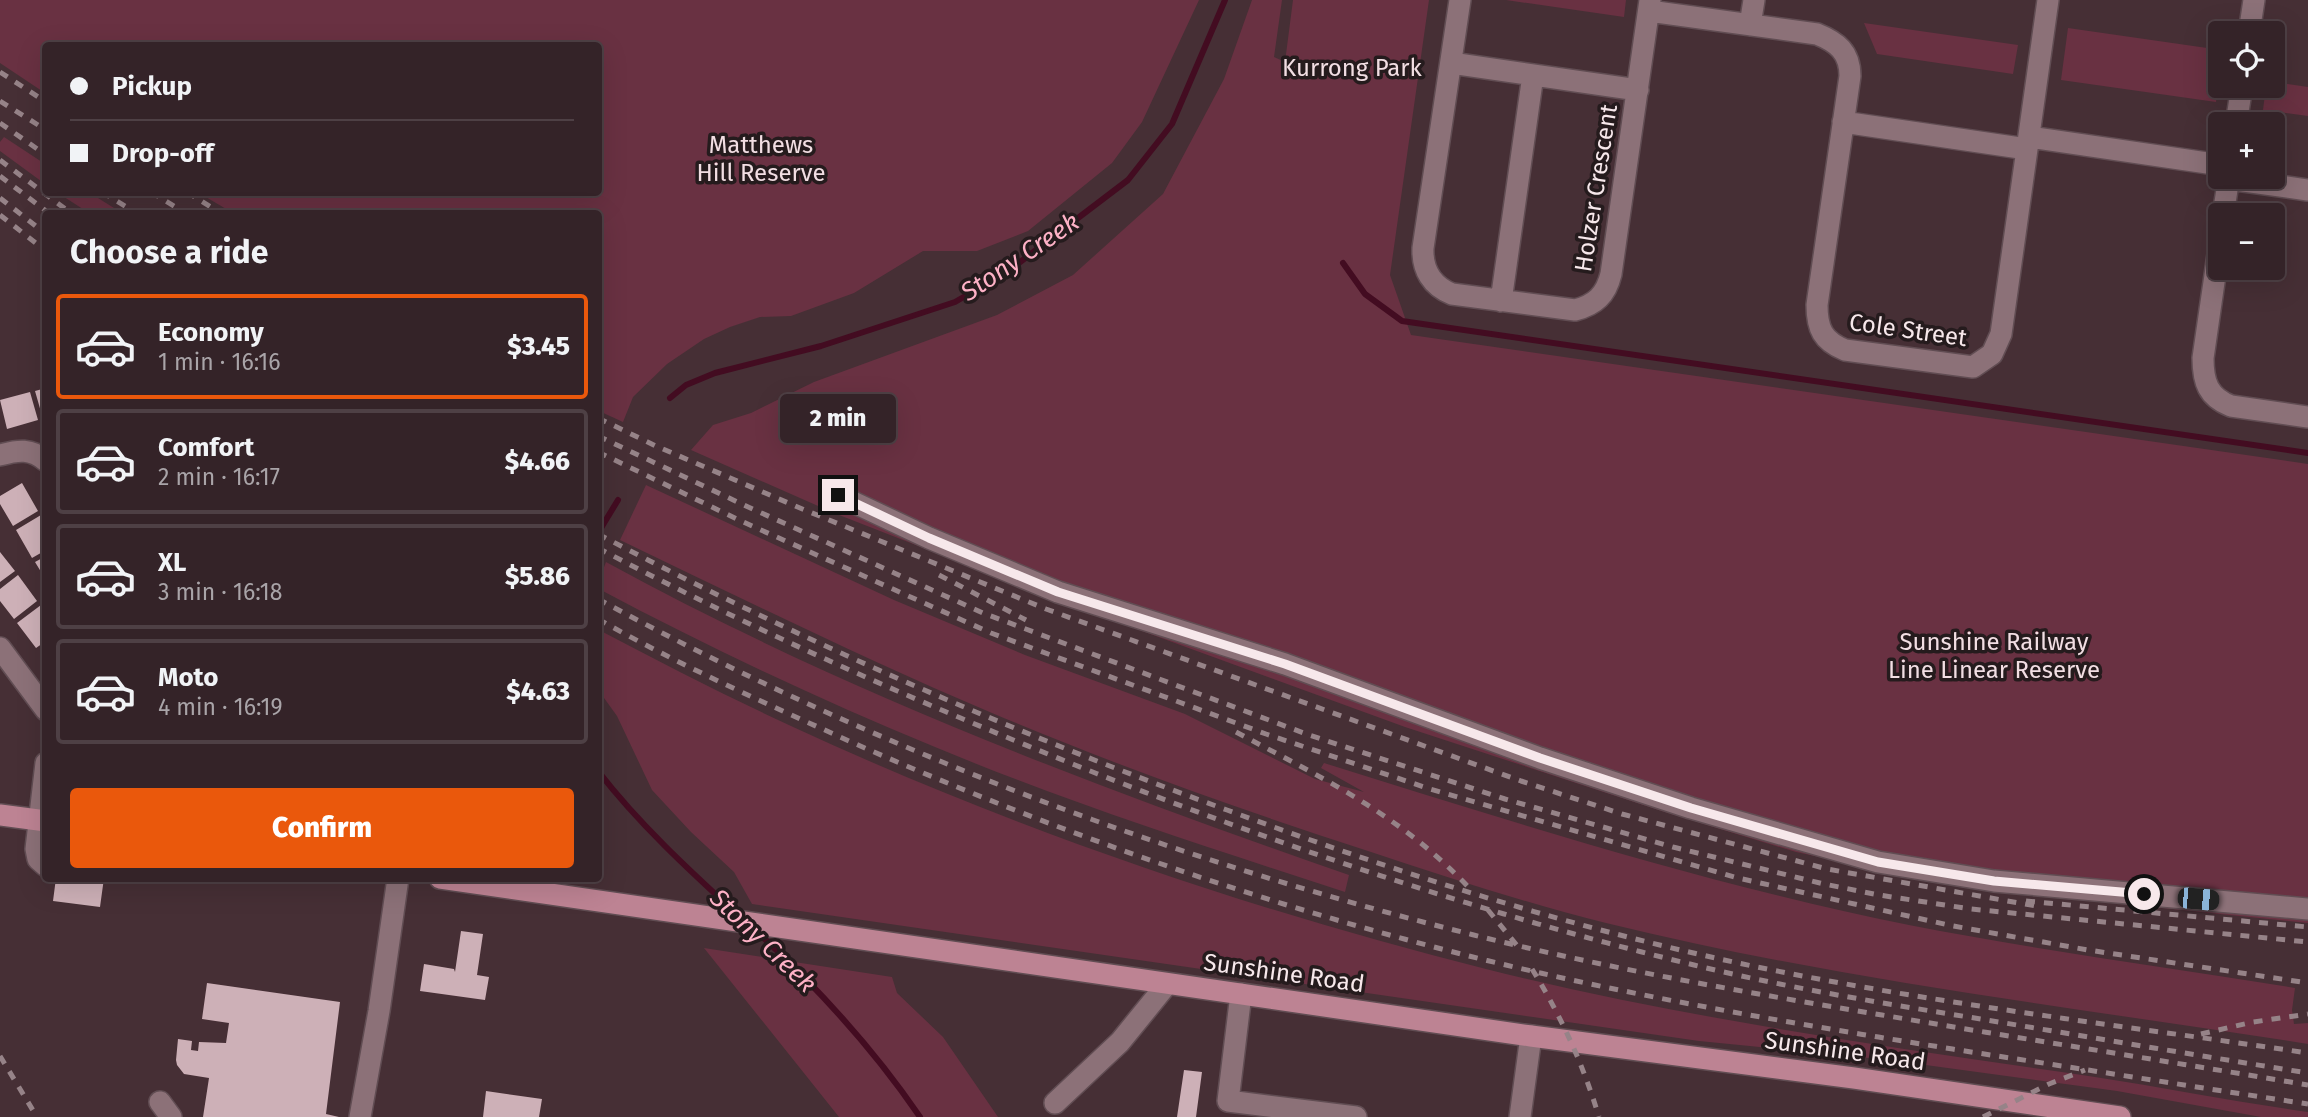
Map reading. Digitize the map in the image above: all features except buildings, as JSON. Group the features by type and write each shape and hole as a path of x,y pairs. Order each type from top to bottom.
{"main road":[{"path":"0,815 41,821"},
{"name":"Sunshine Road","path":"485,882 1167,984 1531,1036 1854,1078 2109,1116"}],"street":[{"name":"Holzer Crescent","path":"1460,0 1423,263 1430,278 1452,294 1575,310 1586,307 1603,294 1611,274 1649,6"},
{"path":"1750,25 1754,0"},
{"name":"Cole Street","path":"1649,6 1816,34 1838,45 1846,54 1850,66 1816,305 1819,330 1833,345 1845,350 1973,367 1992,354 2001,334 2048,0"},
{"path":"2251,21 2254,0"},
{"path":"1451,63 1637,90"},
{"path":"1501,301 1533,75"},
{"path":"1843,122 2028,143 2208,170"},
{"path":"2285,185 2308,190"},
{"path":"2214,280 2203,358 2206,388 2221,402 2231,406 2308,417"},
{"path":"0,455 21,451 31,452 42,459"},
{"path":"838,495 929,538 1058,592 1285,664 1528,753 1691,808 1878,862 1994,881 2308,909"},
{"path":"0,648 42,705"},
{"path":"41,821 36,849 38,859 42,862"},
{"path":"360,1117 397,882"},
{"path":"1055,1103 1121,1042 1167,984"},
{"path":"1241,994 1228,1101 1356,1117"},
{"path":"1520,1117 1531,1036"}],"green space":[{"name":"Matthews Hill Reserve","path":"0,0 1199,0 1142,122 1112,163 1028,231 977,251 923,251 854,293 791,316 760,317 704,339 667,364 633,397 623,422 602,412 602,210 228,210 204,196 602,196 602,42 42,42 42,91 0,63"},
{"name":"Sunshine Railway Line Linear Reserve","path":"1252,0 1282,0 1274,57 1285,62 1293,0 1429,0 1390,275 1411,335 2308,464 2308,923 1960,887 1796,852 1405,727 1041,594 834,513 691,450 713,425 751,413 814,382 997,315 1073,275 1163,194 1224,79"},
{"path":"1506,0 1626,0 1624,17"},
{"path":"1864,23 2018,45 2013,74 1877,54"},
{"path":"2068,28 2208,48 2208,98 2216,98 2216,102 2061,80"},
{"path":"2285,84 2308,87 2308,116 2263,110 2264,98 2285,98"},
{"path":"4,137 42,162 42,182 0,151 0,142"},
{"path":"63,196 95,196 117,210 84,210"},
{"path":"646,485 894,600 1025,655 1185,714 1315,779 1364,792 1321,768 1324,763 1688,872 1909,925 2295,988 2292,1010 2294,1024 2308,1023 2308,1044 1868,977 1693,943 1546,907 1320,835 1132,769 992,713 851,651 620,540"},
{"path":"606,562 786,653 971,734 1159,807 1349,875 1345,892 1138,824 1036,787 849,711 681,632 602,591 602,572"},
{"path":"602,632 767,715 959,799 1133,864 1398,946 1637,1003 1865,1043 2308,1112 2308,1117 2261,1117 2117,1091 1889,1060 1699,1041 752,904 734,872 691,832 652,790 617,716 602,695"},
{"path":"704,948 892,977 897,993 943,1037 998,1117 839,1117"}],"waterway":[{"name":"Stony Creek","path":"670,398 686,385 715,373 821,346 955,302 1007,272 1128,180 1172,124 1225,0"},
{"path":"1343,263 1365,294 1402,321 2308,453"},
{"name":"Stony Creek","path":"602,526 618,500"},
{"name":"Stony Creek","path":"602,776 647,828 738,915"},
{"name":"Stony Creek","path":"754,929 842,1018 883,1066 920,1117"}],"railway":[{"path":"0,72 42,99"},
{"path":"0,101 42,127"},
{"path":"0,123 42,152"},
{"path":"0,160 42,192"},
{"path":"0,176 45,210"},
{"path":"48,196 67,210"},
{"path":"109,196 131,210"},
{"path":"158,196 180,210"},
{"path":"193,196 216,210"},
{"path":"0,198 42,231"},
{"path":"0,215 42,248"},
{"path":"602,420 800,508 1046,609 1521,781 1622,814 1827,869 2036,906"},
{"path":"602,438 983,613 1309,735 1505,799 1673,847 1879,895 1971,909 2308,942"},
{"path":"602,454 741,521 991,633 1266,734 1430,789 1738,878 1953,926 2088,950 2308,983"},
{"path":"602,536 830,648 987,717 1147,780 1344,852 1521,908 1702,955 1852,985 2004,1010 2308,1053"},
{"path":"602,550 774,636 1075,765 1227,823 1459,900 1615,945 1771,982 1888,1004 2308,1073"},
{"path":"939,575 1026,620"},
{"path":"602,601 811,705 1031,797 1256,874 1371,908 1535,950 1683,980 2308,1085"},
{"path":"602,621 754,698 1005,806 1242,891 1404,939 1545,974 1727,1011 2308,1104"},
{"path":"1236,732 1331,783 1390,820 1446,865 1472,891"},
{"path":"2026,901 2308,927"},
{"path":"1488,910 1519,948"},
{"path":"1532,969 1570,1041 1599,1117"},
{"path":"2201,1034 2253,1022 2308,1014"},
{"path":"0,1056 37,1117"},
{"path":"1983,1117 2049,1084 2085,1070"}],"route":[{"path":"838,495 929,538 1058,592 1285,664 1540,758 1691,808 1878,862 1994,881 2144,894"}],"park label":[{"name":"Kurrong Park","path":"1352,68"}]}
